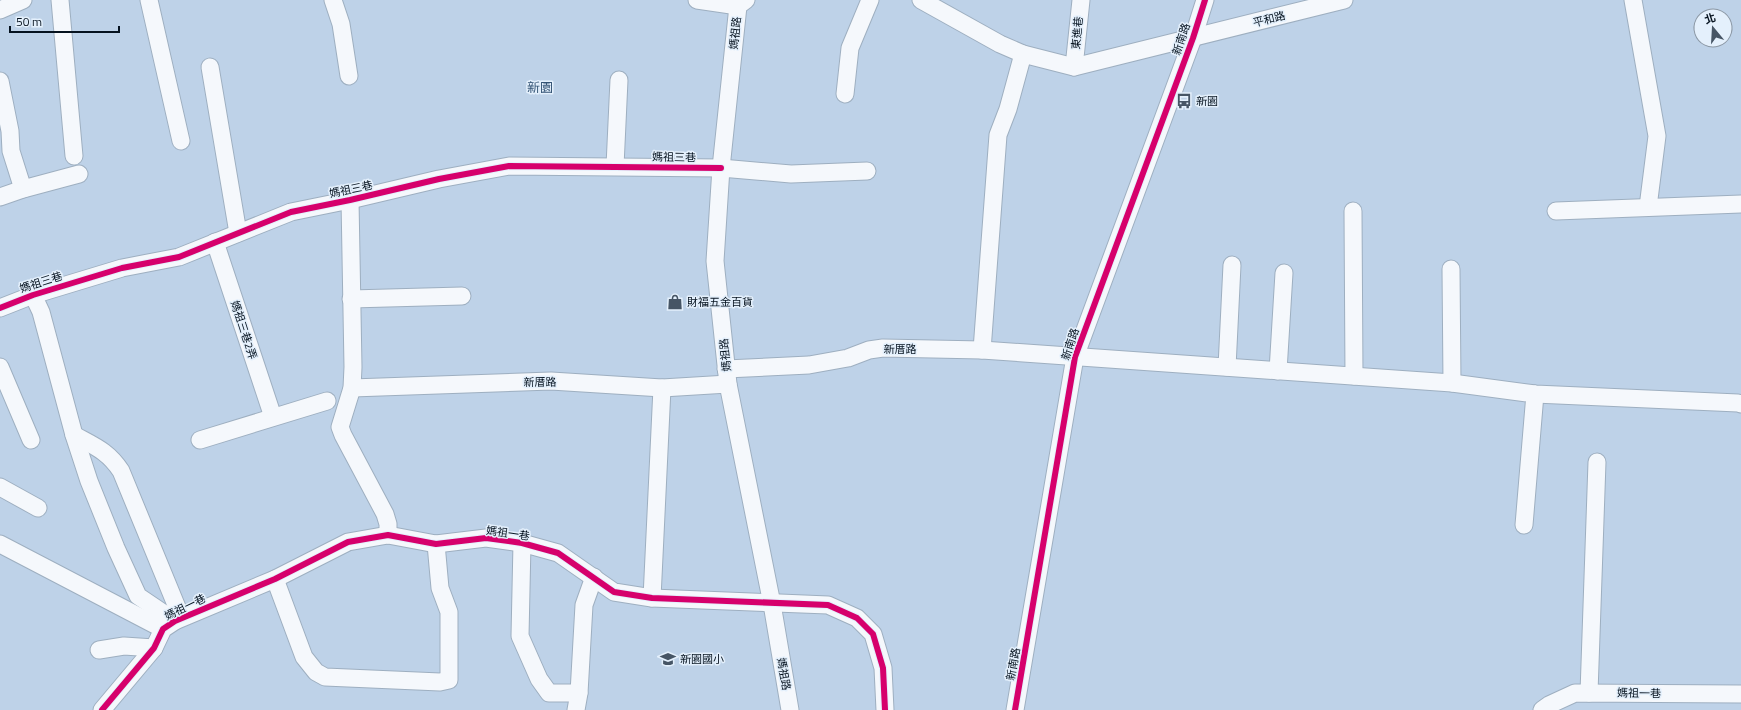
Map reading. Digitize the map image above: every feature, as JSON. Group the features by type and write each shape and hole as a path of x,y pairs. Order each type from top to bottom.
{"street":[{"path":"0,10 23,0"},
{"path":"60,0 74,156"},
{"path":"149,0 181,141"},
{"path":"333,0 341,24 349,76"},
{"path":"697,0 742,3"},
{"path":"845,94 850,48 870,0"},
{"path":"921,0 1000,44 1023,54 1074,67"},
{"name":"東進巷","path":"1074,67 1081,0"},
{"name":"新南路","path":"1016,710 1075,357 1193,38 1205,0"},
{"name":"平和路","path":"1074,67 1344,0"},
{"path":"1633,0 1657,136 1648,207"},
{"name":"媽祖路","path":"742,3 721,168 715,262 727,376 772,604 790,710"},
{"path":"982,350 998,135 1008,109 1023,54"},
{"path":"210,67 238,233"},
{"path":"615,166 619,80"},
{"path":"0,81 5,133 23,189"},
{"name":"媽祖三巷","path":"0,308 33,295 122,268 179,257 291,212 439,179 509,166 721,168 792,174 866,171"},
{"path":"0,197 23,189 79,174"},
{"path":"350,200 352,388 340,427 385,514 388,524 388,536"},
{"path":"1556,211 1741,204"},
{"path":"1353,211 1354,376"},
{"name":"媽祖三巷2弄","path":"215,242 273,417"},
{"path":"1227,367 1232,265"},
{"path":"1451,268 1452,383"},
{"path":"1278,371 1284,273"},
{"path":"33,295 41,312 74,435 89,481 116,548 138,596 173,622"},
{"path":"351,299 462,296"},
{"name":"新厝路","path":"352,388 551,381 662,388 727,376 848,358 870,350 883,348 982,350 1227,367 1452,383 1535,394 1740,400"},
{"path":"0,367 31,440"},
{"path":"652,598 662,388"},
{"path":"1524,525 1535,394"},
{"path":"200,440 327,401"},
{"path":"74,435 113,458 122,471 173,622"},
{"path":"1589,693 1597,462"},
{"path":"0,487 38,508"},
{"name":"媽祖一巷","path":"102,710 154,648 173,622 275,579 348,542 388,536 436,544 486,538 522,543 558,552 614,592 652,598 828,606 857,618 873,634 883,668 885,710"},
{"path":"522,543 520,636 539,679 549,693 579,693"},
{"path":"0,544 173,622"},
{"path":"275,579 304,657 316,672 325,677 440,682 449,680 449,612 440,588 436,544"},
{"path":"576,710 579,693 584,605 594,577"},
{"path":"99,650 124,646 154,648"},
{"name":"媽祖一巷","path":"1542,710 1550,704 1575,693 1741,694"}],"cycle path":[{"path":"1015,710 1075,357 1193,38 1205,0"},
{"path":"0,308 33,295 122,268 179,257 291,212 439,179 509,166 721,168"},
{"path":"102,710 154,648 163,629 175,621 275,579 348,542 388,535 436,544 486,538 522,543 558,553 614,592 652,598 828,605 857,618 873,634 883,668 885,710"}],"place":[{"name":"新園","path":"1184,101"},
{"name":"財福五金百貨","path":"675,302"},
{"name":"新園國小","path":"668,659"}],"district":[{"name":"新園","path":"540,87"}]}
